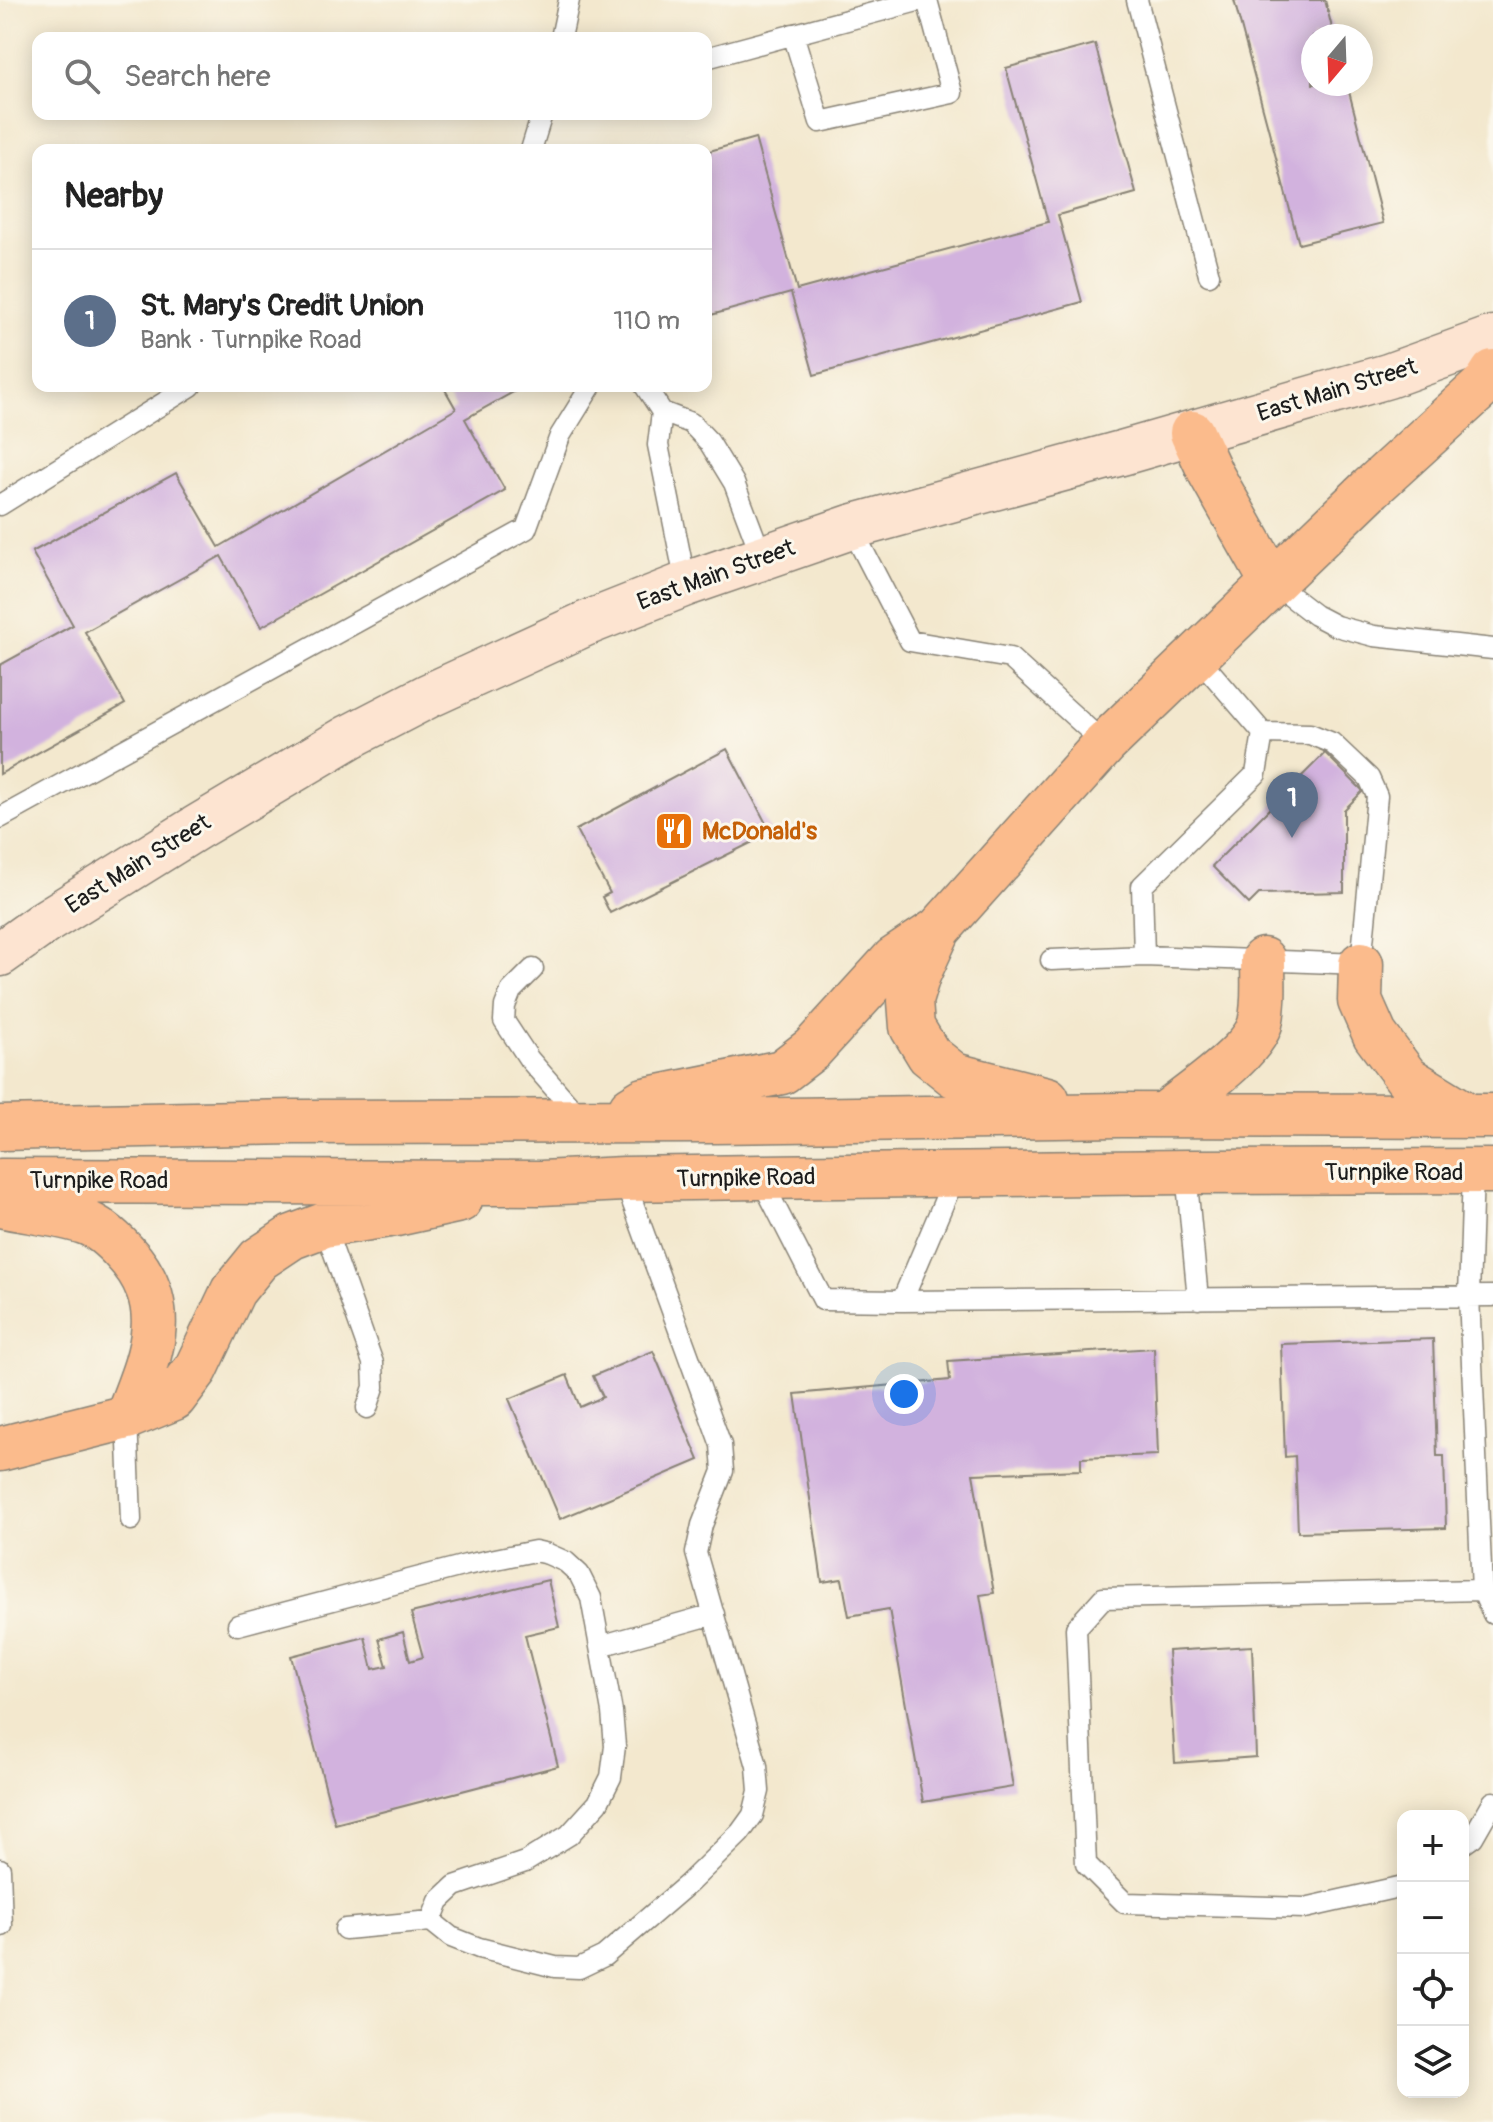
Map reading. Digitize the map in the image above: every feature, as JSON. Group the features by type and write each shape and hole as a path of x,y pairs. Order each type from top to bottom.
{"highway":[{"path":"595,1120 644,1100 782,1072 812,1049 894,959 939,929 1105,744 1371,488 1486,383 1493,372"},
{"path":"1192,433 1211,474 1272,582"},
{"path":"939,929 910,1001 912,1027 929,1055 954,1075 1121,1115"},
{"path":"1164,1115 1244,1050 1252,1039 1259,1028 1263,1009 1263,960"},
{"path":"1361,964 1360,1001 1375,1035 1407,1078 1481,1116"},
{"path":"0,1128 294,1122 821,1120 1121,1115 1481,1116"},
{"name":"Turnpike Road","path":"0,1181 541,1183 624,1179 1186,1172 1483,1172"},
{"path":"0,1449 127,1417 174,1398 196,1369 233,1291 259,1259 292,1237 324,1225 396,1214 541,1183"},
{"path":"0,1205 87,1223 115,1242 144,1277 153,1314 150,1356 127,1417"}],"main road":[{"name":"East Main Street","path":"0,954 171,843 349,737 428,696 585,624 686,584 851,527 1388,376 1493,338"}],"lane":[{"path":"562,32 569,0"},
{"path":"712,56 921,0"},
{"path":"793,34 820,122 952,93 927,0"},
{"path":"1137,0 1209,275"},
{"path":"533,144 540,120"},
{"path":"0,505 181,392"},
{"path":"0,818 526,529 560,436 587,392"},
{"path":"649,392 662,412 691,423 709,442 734,483 762,557"},
{"path":"662,412 658,445 686,584"},
{"path":"851,527 910,641 1010,658 1105,744"},
{"path":"1272,582 1315,615 1336,626 1374,636 1493,649"},
{"path":"1051,960 1144,956 1361,964 1377,796 1369,778 1332,743 1310,734 1263,733 1196,655"},
{"path":"1144,956 1142,886 1256,774 1263,733"},
{"path":"533,969 511,991 505,1006 504,1021 529,1059 595,1120"},
{"path":"1186,1172 1198,1299"},
{"path":"1483,1172 1469,1296 1482,1590 1493,1614"},
{"path":"902,1301 955,1176"},
{"path":"760,1177 823,1300 1493,1296"},
{"path":"345,1929 431,1921 451,1937 479,1948 555,1967 579,1968 604,1956 688,1884 740,1833 753,1815 759,1791 757,1766 696,1553 702,1525 723,1471 721,1445 624,1179"},
{"path":"324,1225 373,1363 374,1387 367,1408"},
{"path":"127,1417 131,1520"},
{"path":"238,1625 466,1565 535,1551 566,1562 579,1574 591,1598 612,1712 615,1746 611,1777 598,1803 569,1835 525,1862 455,1886 439,1901 431,1921"},
{"path":"1397,1887 1305,1908 1125,1903 1086,1864 1076,1628 1103,1598 1482,1590"},
{"path":"600,1646 714,1614"},
{"path":"1469,1840 1493,1802"},
{"path":"0,1869 2,1926"}],"building":[{"path":"1234,0 1325,0 1331,24 1301,24 1301,96 1350,96 1383,223 1299,244"},
{"path":"1095,44 1136,193 1058,215 1082,302 814,375 791,293 712,315 712,150 755,138 797,290 1048,222 1006,68"},
{"path":"446,392 513,392 465,419 505,490 261,627 221,556 85,632 125,704 0,774 0,665 73,625 32,552 176,473 219,547 456,409"},
{"name":"McDonald's","path":"727,749 771,833 610,913 602,897 610,893 576,830"},
{"path":"1325,753 1363,791 1344,810 1344,892 1259,894 1249,904 1212,866"},
{"path":"1433,1339 1437,1456 1444,1456 1446,1528 1298,1532 1295,1456 1285,1457 1281,1344"},
{"path":"1154,1348 1158,1455 1081,1458 1081,1470 973,1474 994,1593 980,1595 1013,1787 923,1802 889,1609 849,1616 842,1579 822,1582 795,1394 950,1380 948,1361"},
{"path":"653,1351 699,1460 560,1519 509,1399 567,1375 580,1407 603,1397 593,1376"},
{"path":"548,1580 559,1627 525,1635 558,1766 335,1824 291,1656 365,1637 373,1669 387,1666 379,1639 403,1632 410,1661 423,1657 411,1613"},
{"path":"1252,1646 1256,1757 1175,1763 1168,1651"}],"place":[{"name":"McDonald's","path":"674,831"},
{"name":"St. Mary's Credit Union","path":"1292,838"}]}
